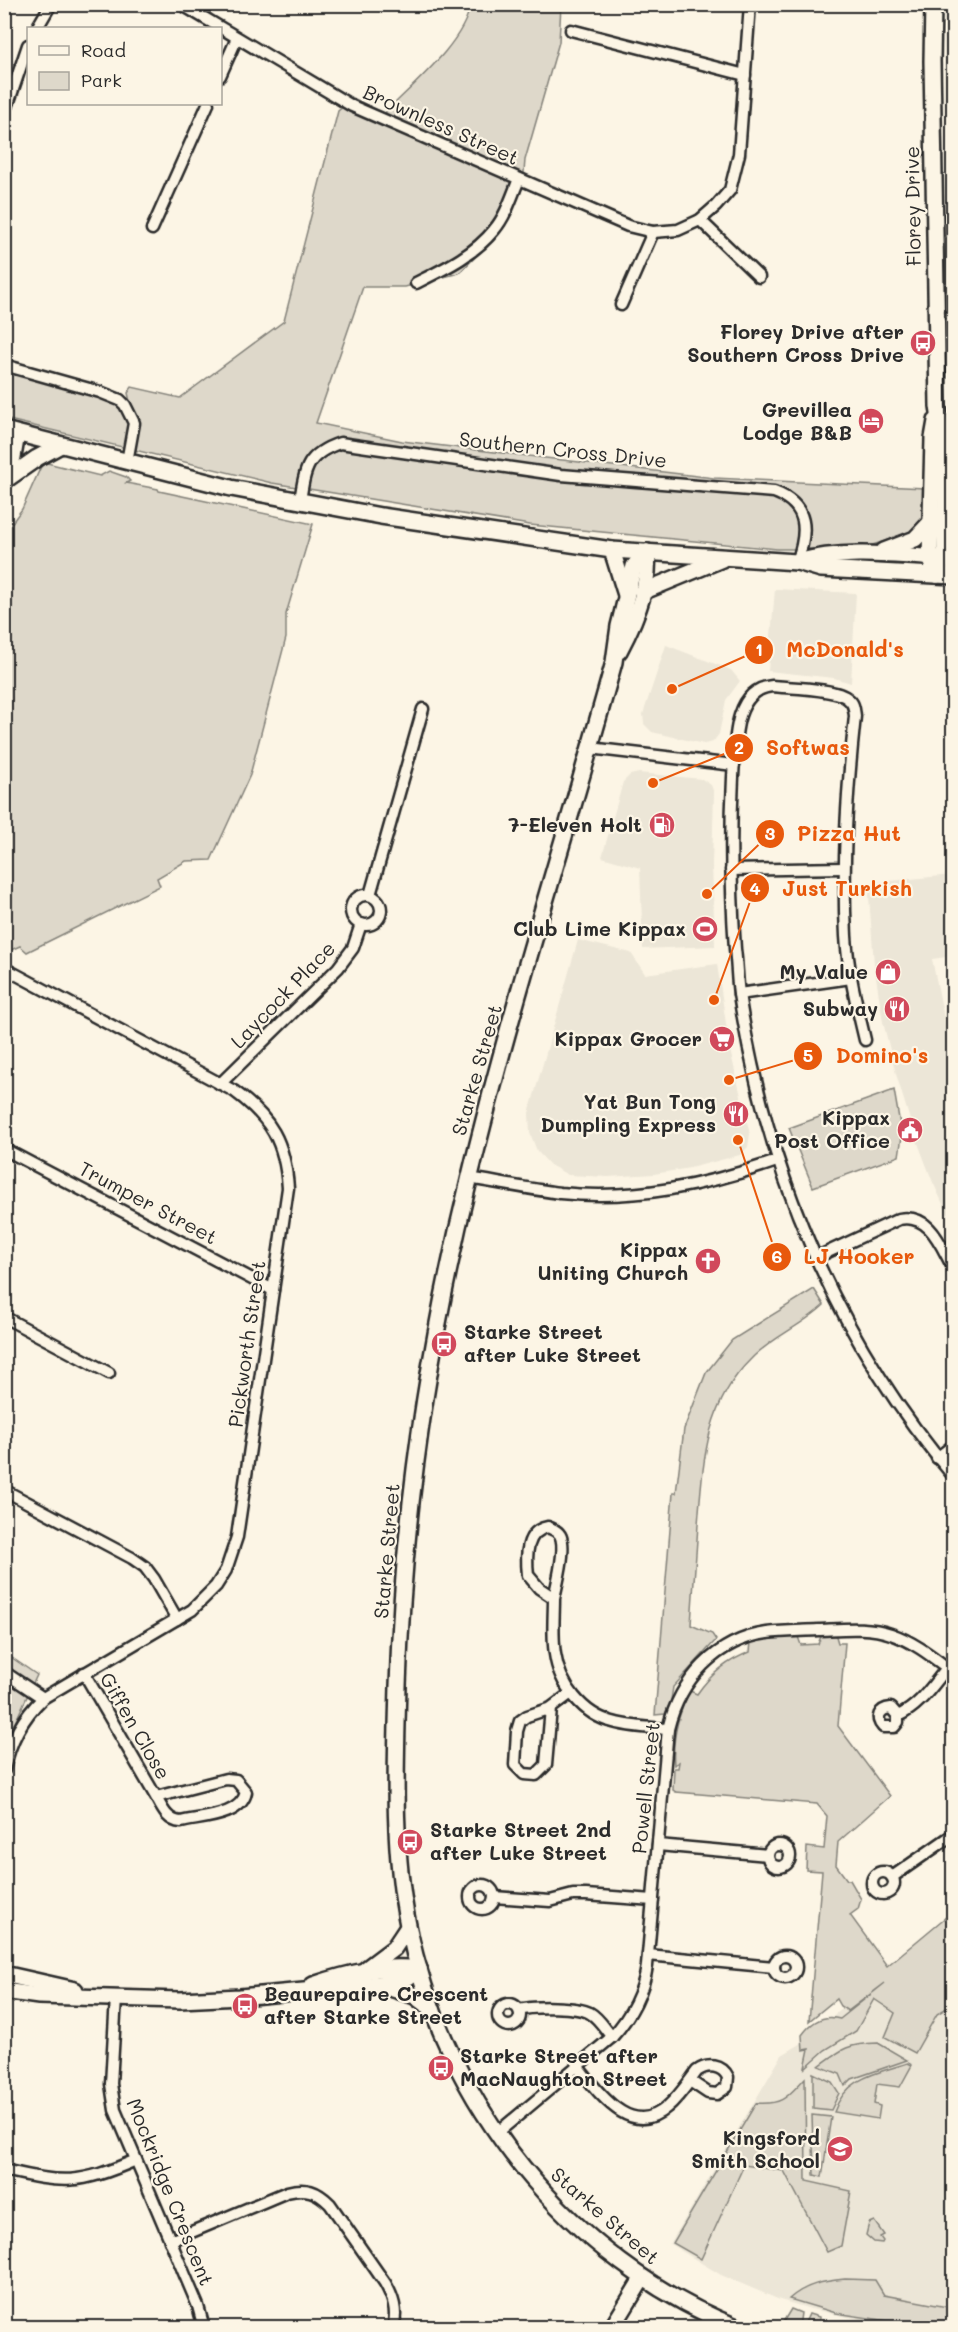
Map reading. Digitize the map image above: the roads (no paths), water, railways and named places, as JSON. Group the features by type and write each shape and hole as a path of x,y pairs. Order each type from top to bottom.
{"street":[{"path":"39,27 51,4"},
{"name":"Brownless Street","path":"181,4 219,27"},
{"name":"Brownless Street","path":"222,29 352,106 628,226 653,232 678,230 700,220 730,190 736,172 750,4"},
{"name":"Florey Drive","path":"933,4 938,406 946,464 943,558 937,575"},
{"path":"571,30 745,75"},
{"path":"222,72 237,38"},
{"path":"4,116 27,48"},
{"path":"152,229 208,105"},
{"path":"416,283 453,265 490,234 502,218 519,179"},
{"path":"700,220 759,277"},
{"path":"621,305 653,232"},
{"path":"4,365 100,392 120,400 134,423 127,462"},
{"name":"Florey Drive","path":"938,406 933,438 931,522 943,558"},
{"path":"11,432 231,488 426,523 612,550 797,562 821,569 954,576"},
{"path":"4,452 11,432"},
{"path":"4,481 13,457 11,432"},
{"name":"Southern Cross Drive","path":"300,501 304,474 309,464 324,448 340,443 561,475 774,492 788,497 802,517 804,542 797,562"},
{"path":"4,481 37,458 61,445"},
{"path":"945,509 954,530"},
{"path":"873,554 915,539 931,522"},
{"path":"612,550 626,595"},
{"name":"Starke Street","path":"614,662 630,631 642,592 649,568 647,552"},
{"name":"Starke Street","path":"647,552 634,566 626,595 614,662 490,1096 447,1280 422,1417 409,1527 399,1665 398,1843 408,1927 432,2009 450,2053 472,2095 497,2133 530,2176 567,2216 642,2279 739,2328"},
{"path":"797,562 821,555 873,554 943,558"},
{"path":"642,592 726,557"},
{"path":"865,1040 851,978 846,938 844,868 854,706 848,698 828,692 772,686 754,692 746,700 741,711 734,765 731,870 739,994 753,1066 777,1161 815,1258 848,1324 874,1368 901,1410 954,1477"},
{"name":"Laycock Place","path":"220,1084 338,968 353,948 361,924 373,923 380,914 379,902 370,895 423,709"},
{"path":"590,748 734,765"},
{"path":"731,870 844,868"},
{"path":"361,924 352,917 351,905 358,896 370,895"},
{"name":"Pickworth Street","path":"4,968 234,1091 260,1112 272,1130 285,1161 288,1188 237,1537 232,1554 216,1586 205,1599 177,1619 43,1698 16,1732 4,1770"},
{"path":"739,994 851,978"},
{"name":"Trumper Street","path":"4,1149 273,1290"},
{"path":"469,1178 561,1193 637,1193 698,1184 777,1161"},
{"path":"815,1258 900,1219 911,1218 929,1227 954,1269"},
{"path":"4,1317 109,1373"},
{"path":"938,1458 954,1445"},
{"path":"4,1491 145,1567 177,1619"},
{"path":"554,1598 539,1588 528,1575 532,1535 539,1528 548,1527 556,1530 562,1539 559,1578 554,1598 555,1655 560,1675 571,1692 588,1710 609,1722 668,1730"},
{"name":"Powell Street","path":"497,2133 612,2037 627,2019 639,1997 646,1977 668,1730 680,1696 701,1666 725,1648 759,1635 839,1629 875,1630 907,1640 950,1671"},
{"path":"898,1716 911,1710 950,1671"},
{"path":"4,1672 43,1698"},
{"name":"Giffen Close","path":"84,1673 156,1797 174,1822 236,1808 244,1799 246,1792 236,1780 226,1779 156,1797"},
{"path":"551,1708 546,1765 536,1774 524,1774 515,1765 518,1726 527,1716 551,1708 571,1692"},
{"path":"892,1877 954,1834"},
{"path":"658,1845 768,1855"},
{"path":"494,1898 550,1901 573,1895 586,1895 653,1900"},
{"path":"361,1973 394,1948 408,1927"},
{"path":"648,1955 774,1966"},
{"path":"300,1990 333,1978 399,1966 419,1969"},
{"path":"4,1991 39,1996 180,2000 240,1997 378,1984 407,1978 419,1969"},
{"path":"4,1974 116,1998"},
{"path":"378,1984 416,1996 432,2009"},
{"name":"Mockridge Crescent","path":"116,1998 111,2071 112,2097 198,2306 204,2328"},
{"path":"519,2010 535,2006 585,2011 596,2017 612,2037"},
{"path":"577,2066 608,2103 620,2113 634,2117 644,2118 661,2112 690,2081"},
{"path":"4,2170 57,2181 75,2180 107,2172 136,2160"},
{"path":"170,2241 287,2192 300,2189 313,2191 330,2204 385,2283 392,2295 395,2307 393,2328"},
{"path":"612,2328 642,2279"}],"place":[{"name":"Florey Drive after Southern Cross Drive","path":"923,343"},
{"name":"Grevillea Lodge B&B","path":"871,421"},
{"name":"McDonald's","path":"672,689"},
{"name":"Softwas","path":"653,783"},
{"name":"7-Eleven Holt","path":"662,825"},
{"name":"Pizza Hut","path":"707,894"},
{"name":"Club Lime Kippax","path":"705,929"},
{"name":"My Value","path":"888,972"},
{"name":"Just Turkish","path":"714,1000"},
{"name":"Subway","path":"897,1009"},
{"name":"Kippax Grocer","path":"722,1039"},
{"name":"Domino's","path":"729,1080"},
{"name":"Yat Bun Tong Dumpling Express","path":"736,1114"},
{"name":"Kippax Post Office","path":"910,1130"},
{"name":"LJ Hooker","path":"738,1140"},
{"name":"Kippax Uniting Church","path":"708,1261"},
{"name":"Starke Street after Luke Street","path":"444,1344"},
{"name":"Starke Street 2nd after Luke Street","path":"410,1842"},
{"name":"Beaurepaire Crescent after Starke Street","path":"245,2006"},
{"name":"Starke Street after MacNaughton Street","path":"441,2068"},
{"name":"Kingsford Smith School","path":"840,2149"}]}
